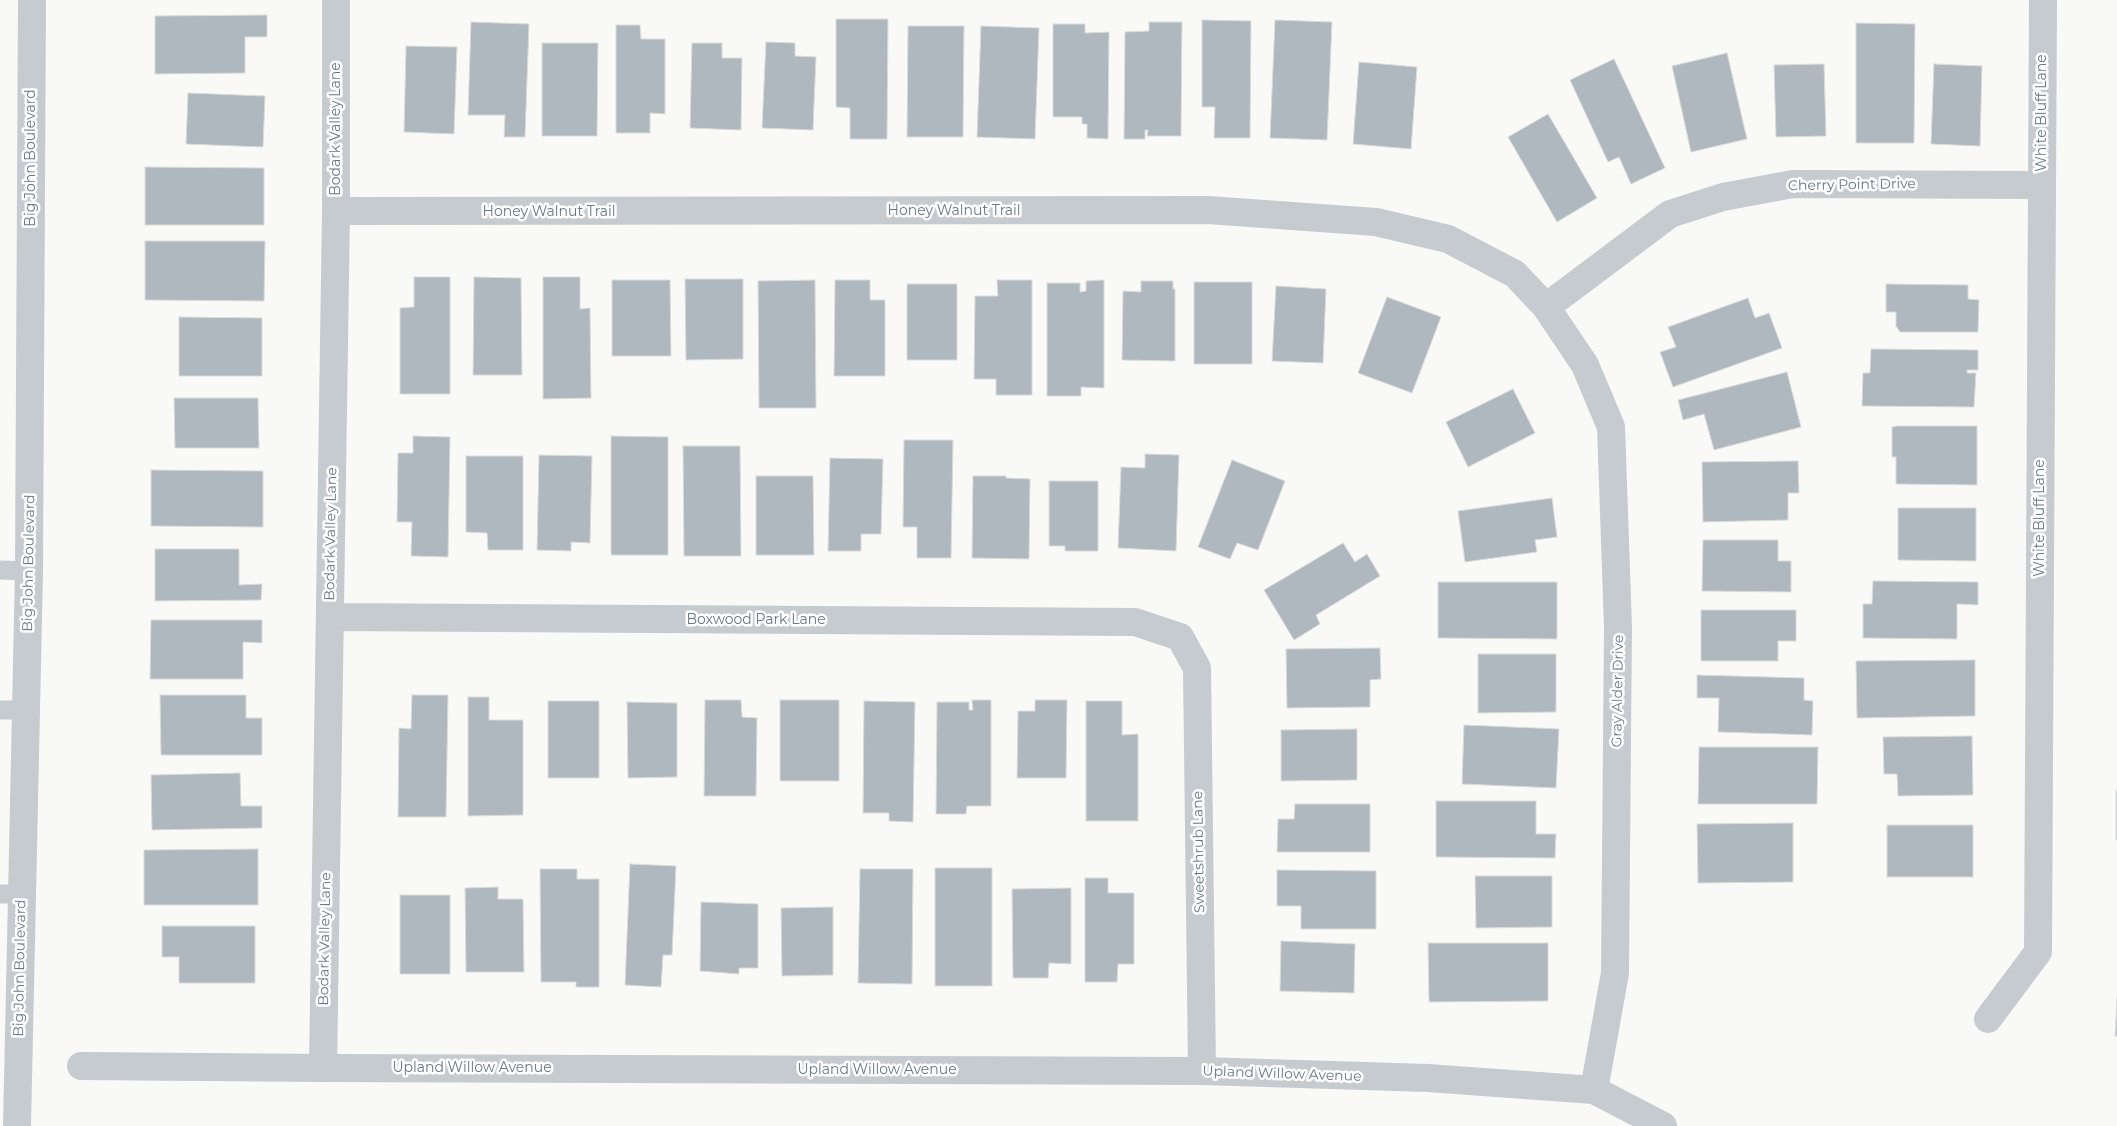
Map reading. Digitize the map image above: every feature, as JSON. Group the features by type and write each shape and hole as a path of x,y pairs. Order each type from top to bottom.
{"street":[{"name":"Big John Boulevard","path":"17,1126 11,894 13,710 29,571 32,0"},
{"name":"Bodark Valley Lane","path":"323,1068 336,211 336,0"},
{"name":"White Bluff Lane","path":"1988,1019 2038,952 2043,0"},
{"name":"Cherry Point Drive","path":"1546,307 1670,214 1723,197 1793,184 2042,185"},
{"name":"Honey Walnut Trail","path":"336,211 1208,210 1376,222 1448,239 1515,274 1546,307"},
{"name":"Gray Alder Drive","path":"1546,307 1585,365 1612,427 1618,627 1615,973 1594,1090"},
{"name":"Boxwood Park Lane","path":"330,617 1134,622 1180,637"},
{"name":"Sweetshrub Lane","path":"1180,637 1197,668 1202,1071"},
{"name":"Upland Willow Avenue","path":"81,1066 1202,1071 1428,1078 1594,1090 1663,1126"}],"lane":[{"path":"0,570 29,571"}],"building":[{"path":"267,15 267,37 245,37 245,73 155,74 155,16"},
{"path":"836,19 888,19 887,139 850,139 850,108 836,107"},
{"path":"1202,20 1251,21 1250,138 1214,138 1215,107 1202,107"},
{"path":"1275,20 1332,22 1327,140 1270,138"},
{"path":"471,22 529,24 525,137 504,137 505,115 468,115"},
{"path":"1149,22 1182,22 1181,136 1147,136 1148,130 1145,130 1145,139 1124,139 1125,32 1149,31"},
{"path":"1856,23 1915,24 1914,143 1856,143"},
{"path":"1053,24 1085,24 1085,33 1109,32 1108,139 1087,138 1087,124 1082,124 1082,117 1053,117"},
{"path":"616,25 640,25 641,39 665,39 665,114 650,113 650,133 616,133"},
{"path":"908,26 964,26 963,137 907,137"},
{"path":"981,26 1039,28 1035,139 977,137"},
{"path":"766,42 795,43 795,56 816,57 813,130 762,128"},
{"path":"542,43 598,43 597,136 542,136"},
{"path":"692,43 722,43 722,58 742,58 741,130 690,128"},
{"path":"406,46 457,47 454,134 404,132"},
{"path":"1727,53 1747,139 1691,152 1672,66"},
{"path":"1614,59 1665,168 1631,184 1619,157 1608,162 1570,80"},
{"path":"1359,62 1417,67 1411,149 1353,144"},
{"path":"1824,64 1826,136 1776,137 1774,65"},
{"path":"1934,64 1982,66 1980,146 1931,144"},
{"path":"188,93 265,96 263,147 186,144"},
{"path":"1548,114 1597,198 1557,222 1508,137"},
{"path":"145,167 264,168 264,225 145,225"},
{"path":"145,241 265,241 264,301 145,300"},
{"path":"414,277 450,277 450,394 400,394 400,308 414,307"},
{"path":"474,277 521,278 522,375 473,375"},
{"path":"543,277 580,277 580,309 590,308 591,398 543,399"},
{"path":"685,279 743,279 743,359 686,360"},
{"path":"612,280 670,280 671,356 612,356"},
{"path":"815,280 816,408 759,408 758,281"},
{"path":"835,280 870,280 870,300 885,300 885,376 834,376"},
{"path":"997,280 1032,280 1032,395 996,395 996,379 974,379 975,296 998,296"},
{"path":"1104,280 1104,388 1081,387 1081,396 1047,396 1047,283 1080,283 1080,292 1086,291 1086,281"},
{"path":"1141,281 1173,281 1173,289 1175,289 1175,361 1122,360 1123,291 1141,292"},
{"path":"1194,282 1252,282 1252,364 1194,364"},
{"path":"907,284 957,284 957,360 907,360"},
{"path":"1886,284 1968,285 1968,299 1979,300 1978,332 1900,332 1896,326 1896,312 1886,312"},
{"path":"1276,286 1326,289 1323,363 1272,361"},
{"path":"1387,297 1441,317 1412,393 1358,373"},
{"path":"1748,298 1755,318 1769,313 1782,348 1673,387 1660,352 1676,347 1668,327"},
{"path":"179,317 262,318 262,376 179,376"},
{"path":"1871,349 1978,350 1978,370 1967,370 1967,373 1976,373 1974,407 1862,406 1863,373 1870,373"},
{"path":"1787,372 1801,427 1714,450 1704,414 1683,420 1678,400"},
{"path":"1513,389 1535,433 1468,467 1446,422"},
{"path":"174,398 258,398 259,448 175,448"},
{"path":"1977,426 1977,485 1896,484 1896,457 1892,457 1892,427"},
{"path":"413,436 450,437 448,557 411,556 412,522 397,522 398,453 413,453"},
{"path":"611,436 668,437 668,555 611,555"},
{"path":"904,440 953,440 951,558 917,558 917,527 903,527"},
{"path":"683,446 740,446 741,556 684,556"},
{"path":"1145,454 1179,455 1176,551 1118,548 1121,467 1145,468"},
{"path":"539,455 592,456 590,543 571,542 571,551 537,550"},
{"path":"466,456 523,456 523,550 488,550 487,533 466,532"},
{"path":"830,458 883,459 881,534 861,534 861,551 828,551"},
{"path":"1232,460 1285,481 1258,550 1237,543 1230,559 1198,547"},
{"path":"1798,461 1799,493 1788,493 1788,520 1703,522 1702,462"},
{"path":"151,470 263,471 263,527 151,526"},
{"path":"756,476 813,476 814,555 756,555"},
{"path":"973,476 1006,476 1006,478 1030,479 1029,559 972,558"},
{"path":"1049,481 1098,481 1098,551 1065,551 1065,546 1049,546"},
{"path":"1552,498 1557,537 1535,540 1537,552 1465,562 1458,511"},
{"path":"1898,508 1976,508 1976,561 1898,560"},
{"path":"1703,540 1778,540 1778,561 1791,561 1791,592 1702,591"},
{"path":"1343,543 1355,562 1367,554 1380,576 1316,615 1320,624 1294,640 1264,590"},
{"path":"155,549 239,549 239,585 262,584 261,600 155,601"},
{"path":"1873,581 1978,582 1978,605 1957,604 1957,639 1863,638 1863,604 1872,604"},
{"path":"1438,582 1557,582 1557,639 1438,638"},
{"path":"1701,610 1796,610 1796,641 1778,641 1778,661 1701,661"},
{"path":"151,620 262,620 262,643 243,642 243,679 150,679"},
{"path":"1380,648 1381,679 1370,680 1370,707 1287,708 1286,649"},
{"path":"1478,654 1556,654 1556,712 1478,713"},
{"path":"1975,660 1975,716 1857,718 1856,661"},
{"path":"1697,675 1804,678 1804,700 1813,701 1812,735 1718,732 1719,698 1697,698"},
{"path":"160,695 246,695 246,718 262,718 262,755 161,755"},
{"path":"412,695 448,695 446,817 398,817 399,728 411,729"},
{"path":"468,697 489,697 489,720 523,720 523,815 468,816"},
{"path":"705,700 741,700 742,717 757,718 756,796 704,796"},
{"path":"780,700 839,700 839,781 780,781"},
{"path":"972,700 991,700 991,806 967,806 966,814 936,814 937,702 969,702 969,710 973,710"},
{"path":"1035,700 1067,700 1066,778 1017,778 1018,711 1035,711"},
{"path":"548,701 599,701 599,778 548,778"},
{"path":"864,701 915,702 913,822 889,821 889,813 863,813"},
{"path":"1086,701 1122,701 1122,735 1138,734 1138,821 1086,821"},
{"path":"627,702 677,703 677,777 628,778"},
{"path":"1464,725 1559,729 1556,788 1462,784"},
{"path":"1357,729 1357,780 1281,781 1281,730"},
{"path":"1972,736 1973,795 1898,796 1897,774 1884,774 1883,737"},
{"path":"1699,747 1818,747 1817,804 1698,804"},
{"path":"240,773 241,806 262,806 262,828 152,830 151,775"},
{"path":"2117,791 2117,840 2116,840"},
{"path":"1436,801 1536,801 1536,834 1556,834 1555,858 1436,857"},
{"path":"1295,804 1370,804 1370,852 1277,852 1278,819 1294,819"},
{"path":"1793,823 1793,882 1698,883 1697,824"},
{"path":"1887,825 1973,825 1973,877 1887,877"},
{"path":"258,849 258,905 144,905 144,850"},
{"path":"630,864 676,866 672,955 663,955 661,987 625,985"},
{"path":"935,868 992,868 992,986 935,986"},
{"path":"540,869 577,869 577,879 599,879 599,987 576,987 576,982 541,982"},
{"path":"860,869 913,869 912,984 858,983"},
{"path":"1277,870 1376,871 1376,929 1301,929 1301,906 1277,906"},
{"path":"1475,876 1552,876 1552,927 1476,928"},
{"path":"1085,878 1108,878 1108,893 1134,893 1134,964 1118,964 1117,982 1085,982"},
{"path":"498,887 498,899 523,899 524,972 466,972 465,888"},
{"path":"1071,888 1071,964 1049,963 1048,978 1013,978 1012,889"},
{"path":"400,895 450,895 450,974 400,974"},
{"path":"701,902 758,904 758,968 739,968 739,974 700,971"},
{"path":"833,907 833,975 782,976 781,908"},
{"path":"162,926 255,926 255,983 179,983 179,957 162,957"},
{"path":"1281,941 1355,944 1354,993 1280,991"},
{"path":"1428,943 1548,943 1548,1001 1429,1002"},
{"path":"2117,998 2117,1036 2115,1036"}]}
